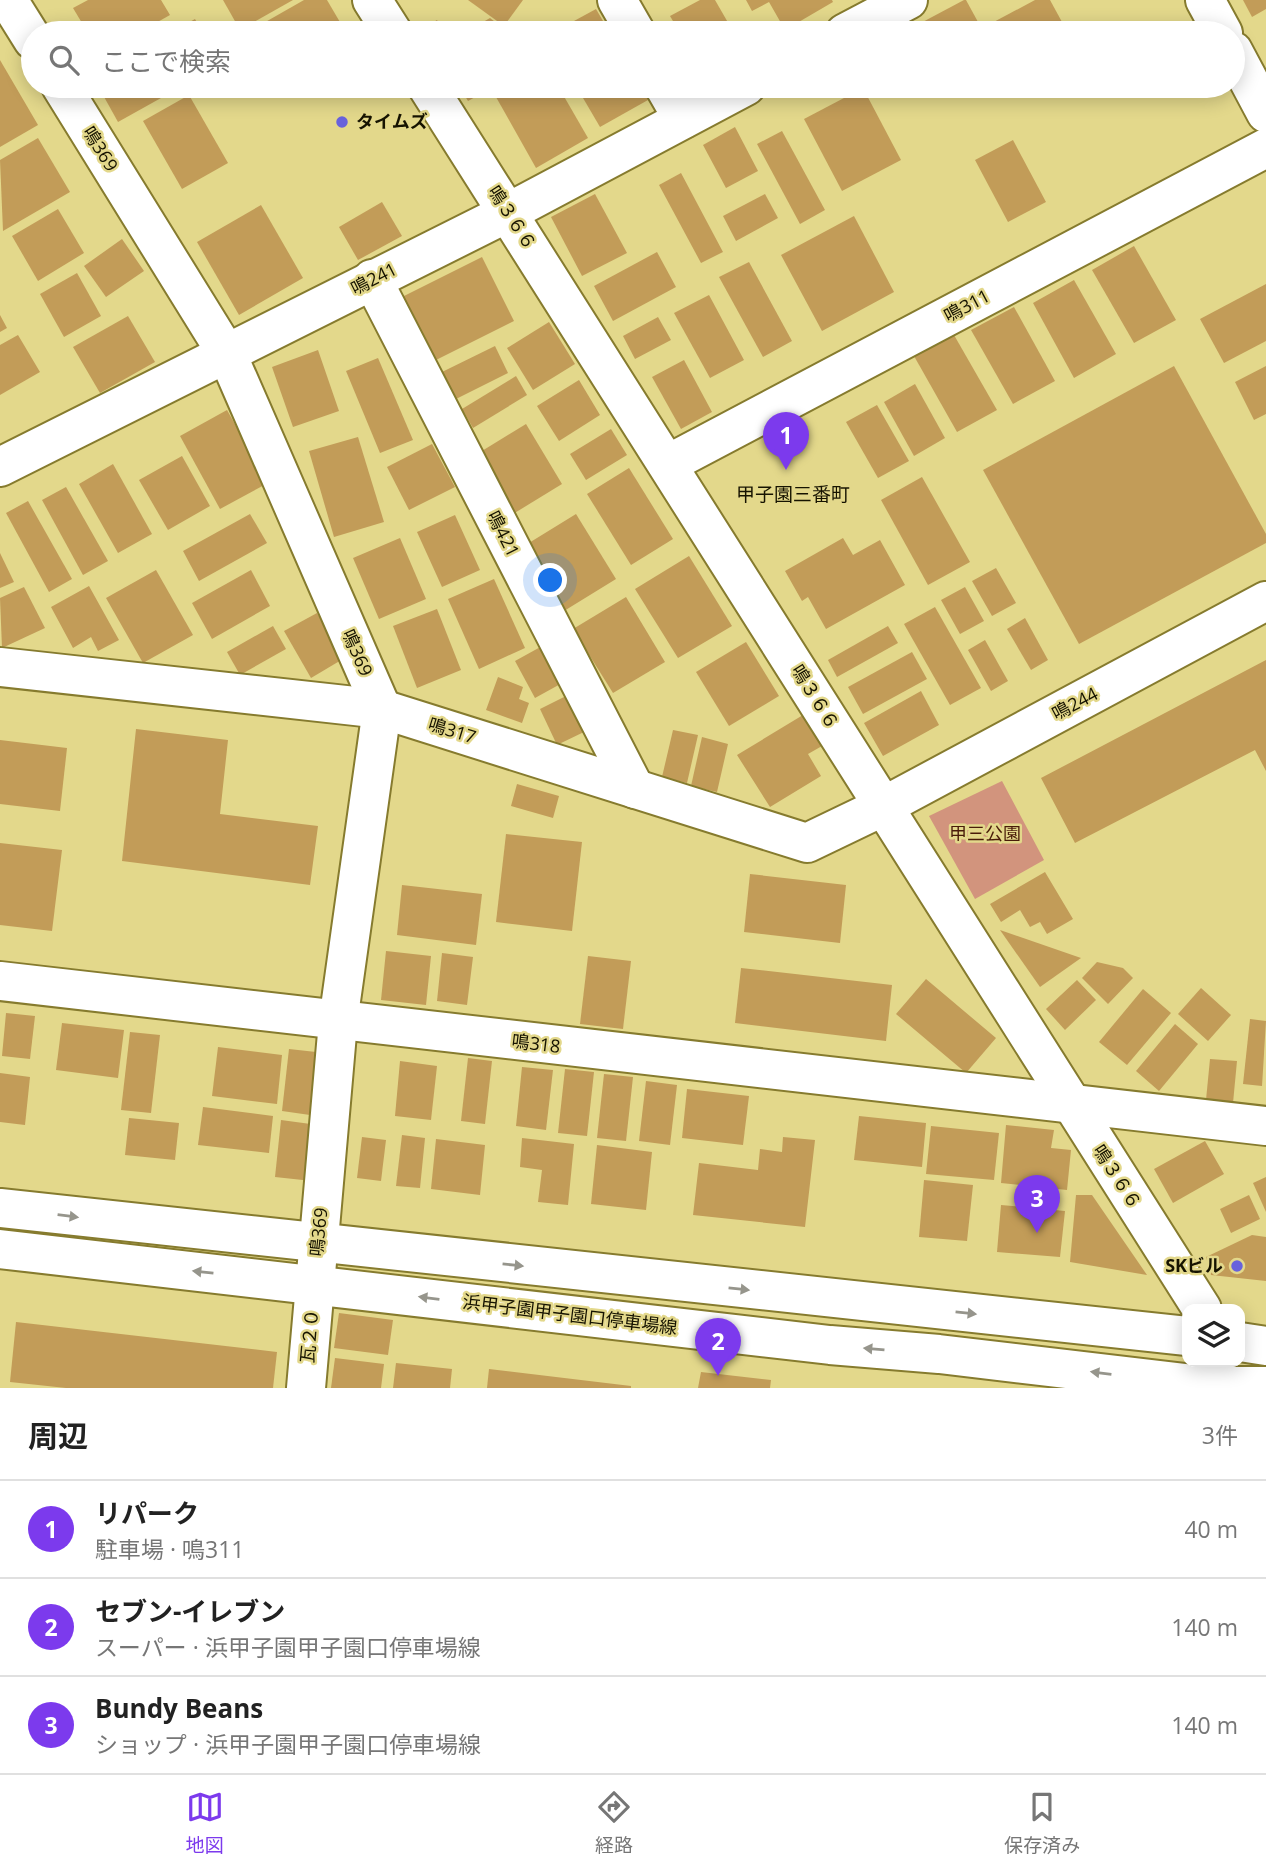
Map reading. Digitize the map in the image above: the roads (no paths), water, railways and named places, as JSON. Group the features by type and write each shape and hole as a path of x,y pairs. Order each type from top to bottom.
{"street":[{"path":"8,0 21,21"},
{"path":"372,0 385,21"},
{"path":"617,0 628,21"},
{"path":"1205,0 1216,21"},
{"path":"864,21 891,4"},
{"path":"1245,74 1266,113"},
{"name":"鳴369","path":"68,98 227,354 382,709 338,1021 314,1284"},
{"name":"鳴３６６","path":"435,98 1199,1304"},
{"path":"671,98 683,119"},
{"name":"鳴241","path":"0,467 509,212 723,98"},
{"name":"鳴311","path":"668,464 1266,148"},
{"name":"鳴421","path":"372,279 635,789"},
{"name":"鳴244","path":"884,806 1266,601"},
{"name":"鳴317","path":"0,667 382,709 807,843 884,806"},
{"name":"鳴318","path":"0,981 1072,1106 1266,1126"},
{"path":"0,1208 317,1245 1182,1335"},
{"name":"浜甲子園甲子園口停車場線","path":"0,1249 1211,1387 1266,1386"},
{"name":"瓦２０","path":"306,1388 314,1284"},
{"path":"1245,1343 1266,1346"},
{"path":"1245,1359 1266,1378"}],"place":[{"name":"タイムズ","path":"342,122"},
{"name":"リパーク","path":"786,470"},
{"name":"Bundy Beans","path":"1037,1233"},
{"name":"SKビル","path":"1237,1266"},
{"name":"セブン-イレブン","path":"718,1376"}],"district":[{"name":"甲子園三番町","path":"793,494"}],"park label":[{"name":"甲三公園","path":"985,834"}]}
